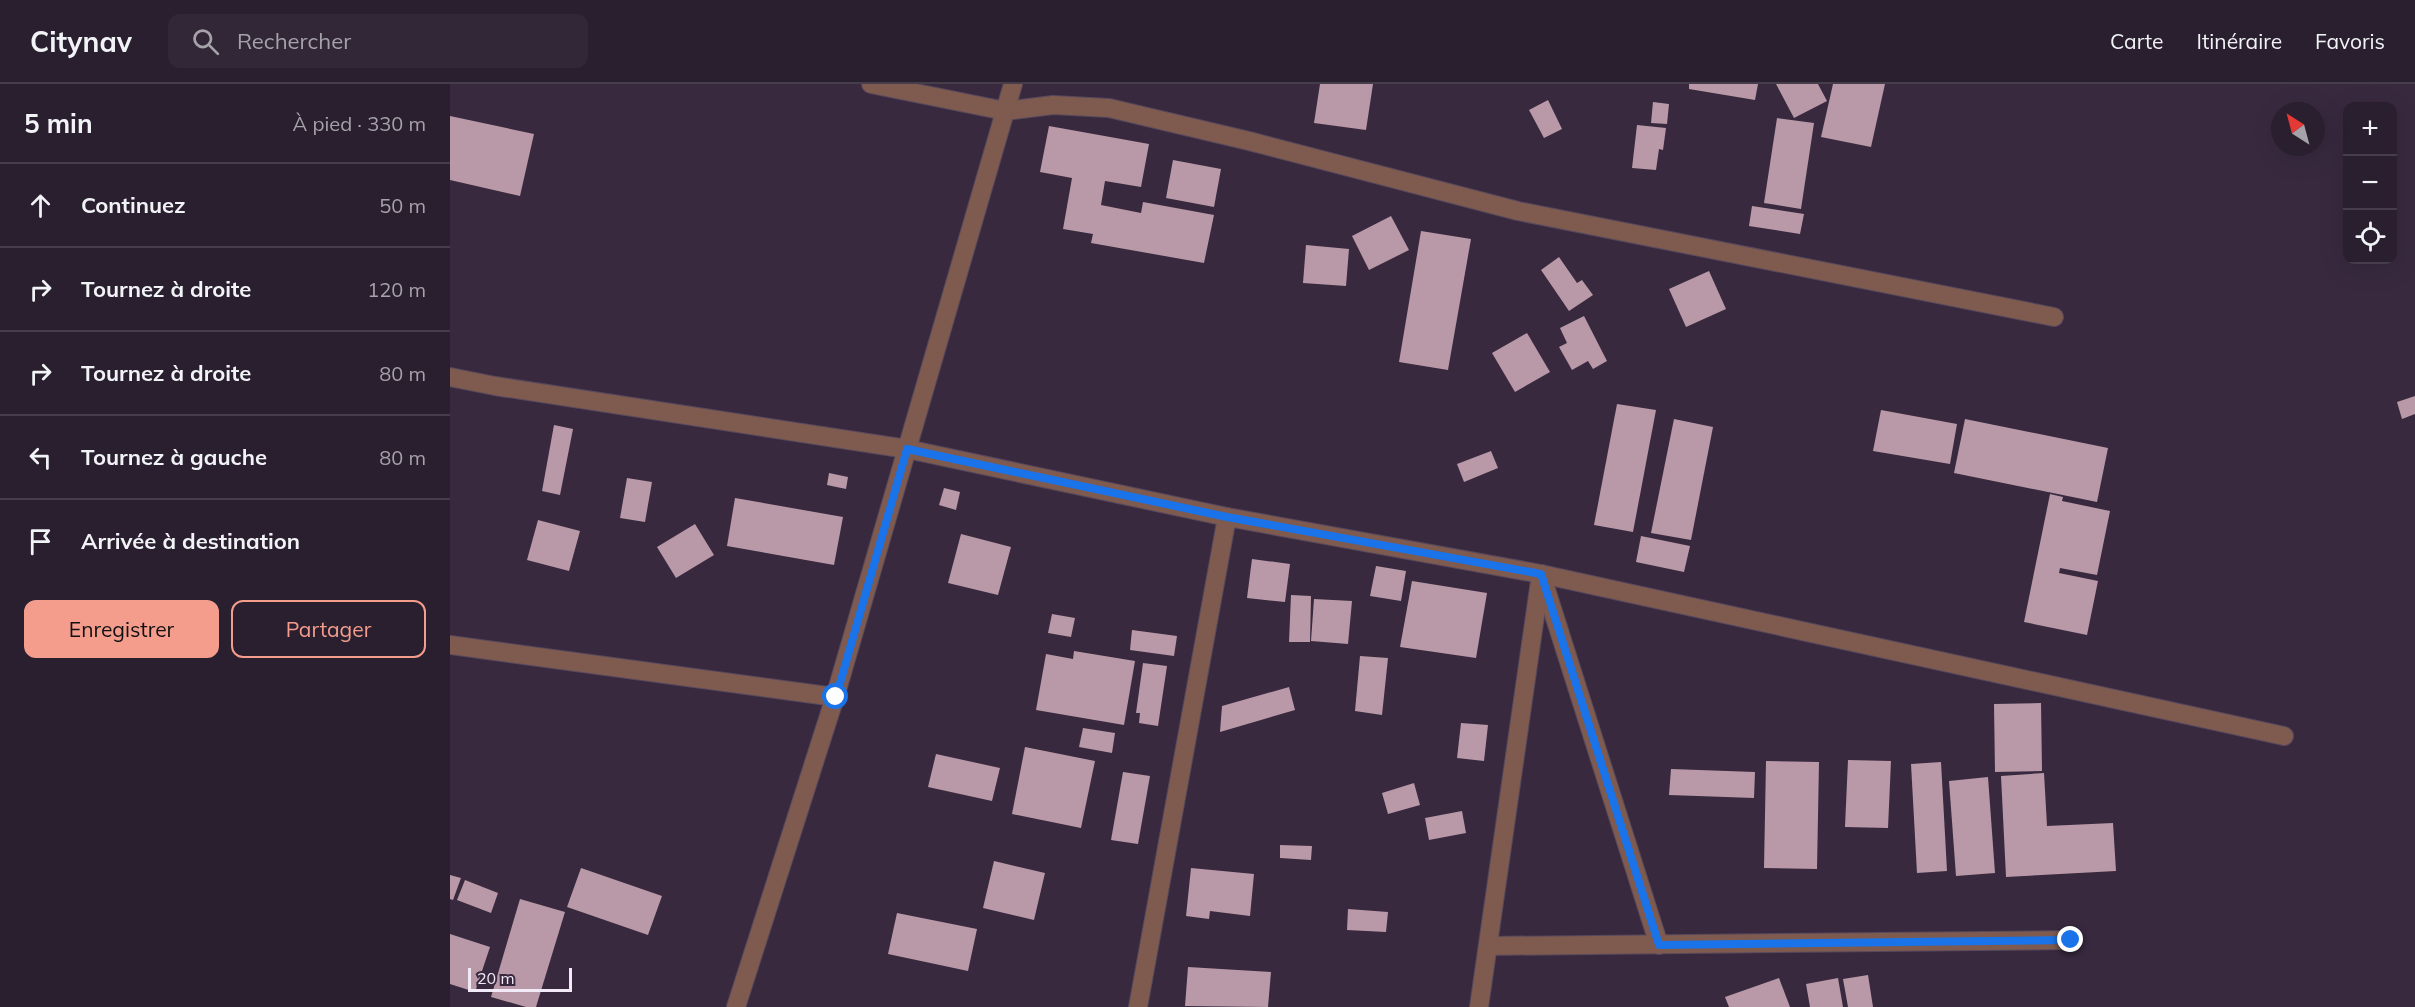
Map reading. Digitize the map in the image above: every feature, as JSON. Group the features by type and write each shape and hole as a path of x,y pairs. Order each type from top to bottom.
{"street":[{"path":"871,84 1005,111 1053,105 1109,108 1250,141 1518,211 2054,317"},
{"path":"736,1007 836,697 1012,84"},
{"path":"450,377 495,386 907,449 1227,517 1541,574 2284,736"},
{"path":"1138,1007 1227,517"},
{"path":"1541,574 1659,945"},
{"path":"1479,1007 1541,574"},
{"path":"450,645 836,697"},
{"path":"1488,946 2071,940"}],"building":[{"path":"1320,84 1373,84 1366,130 1314,123"},
{"path":"1689,84 1758,84 1755,100 1689,89"},
{"path":"1776,84 1818,84 1827,101 1794,118"},
{"path":"1833,84 1885,84 1871,147 1821,137"},
{"path":"1548,100 1562,129 1544,138 1529,110"},
{"path":"1653,102 1669,104 1667,124 1651,123"},
{"path":"450,116 534,134 520,196 450,180"},
{"path":"1777,118 1814,123 1801,209 1764,203"},
{"path":"1637,125 1666,128 1663,150 1659,149 1656,170 1632,168"},
{"path":"1049,126 1149,144 1141,187 1105,181 1101,205 1141,213 1143,202 1214,215 1204,263 1091,243 1093,234 1063,229 1072,178 1040,172"},
{"path":"1173,160 1221,169 1214,207 1166,198"},
{"path":"1752,206 1804,214 1800,234 1749,226"},
{"path":"1391,216 1409,250 1369,270 1352,236"},
{"path":"1421,231 1471,239 1448,370 1399,362"},
{"path":"1306,245 1349,249 1346,286 1303,283"},
{"path":"1559,257 1577,283 1582,280 1593,295 1569,311 1541,270"},
{"path":"1709,271 1726,309 1686,327 1669,289"},
{"path":"1584,316 1607,361 1593,369 1588,361 1572,370 1559,347 1567,343 1560,328"},
{"path":"1527,333 1550,372 1515,392 1492,353"},
{"path":"2415,396 2415,414 2402,419 2397,402"},
{"path":"1617,404 1656,410 1633,532 1594,525"},
{"path":"1881,410 1957,424 1950,464 1873,451"},
{"path":"1674,419 1713,427 1691,540 1651,533"},
{"path":"1965,419 2108,448 2097,502 1954,473"},
{"path":"554,425 573,429 560,495 542,491"},
{"path":"1491,451 1498,468 1464,482 1457,464"},
{"path":"829,473 848,477 846,489 827,485"},
{"path":"627,478 652,482 645,522 620,518"},
{"path":"944,488 960,492 956,510 939,505"},
{"path":"2050,494 2063,497 2062,501 2110,511 2097,575 2060,568 2059,573 2098,581 2087,635 2024,622"},
{"path":"735,498 843,517 834,565 727,546"},
{"path":"538,520 580,531 569,571 527,560"},
{"path":"695,524 714,555 676,578 657,547"},
{"path":"961,534 1011,547 998,595 948,583"},
{"path":"1641,536 1690,546 1684,572 1636,562"},
{"path":"1252,559 1290,564 1285,602 1247,598"},
{"path":"1376,566 1406,571 1401,601 1370,596"},
{"path":"1412,581 1487,593 1476,658 1400,647"},
{"path":"1291,595 1311,596 1310,642 1289,642"},
{"path":"1314,599 1352,601 1348,644 1311,641"},
{"path":"1052,614 1075,618 1071,637 1048,633"},
{"path":"1132,630 1177,636 1174,656 1130,650"},
{"path":"1074,651 1135,661 1124,725 1036,710 1046,654 1073,659"},
{"path":"1360,656 1388,658 1382,715 1355,711"},
{"path":"1143,663 1167,666 1158,726 1139,723 1140,713 1136,713"},
{"path":"1289,687 1295,710 1220,732 1222,706"},
{"path":"2041,703 2042,771 1995,772 1994,704"},
{"path":"1461,723 1488,725 1484,761 1457,758"},
{"path":"1083,728 1115,733 1112,753 1079,747"},
{"path":"1025,747 1095,761 1081,828 1012,814"},
{"path":"936,754 1000,768 992,801 928,787"},
{"path":"1848,760 1891,761 1888,828 1845,827"},
{"path":"1766,761 1819,762 1817,869 1764,868"},
{"path":"1941,762 1947,871 1917,873 1911,764"},
{"path":"1671,769 1755,772 1754,798 1669,795"},
{"path":"1123,772 1150,776 1138,844 1111,840"},
{"path":"2044,773 2047,826 2113,823 2116,871 2006,877 2001,776"},
{"path":"1988,777 1995,873 1956,876 1949,781"},
{"path":"1414,783 1420,805 1388,814 1382,793"},
{"path":"1462,811 1466,833 1429,840 1425,818"},
{"path":"1280,845 1312,846 1311,860 1280,858"},
{"path":"994,861 1045,873 1034,920 983,908"},
{"path":"581,868 662,896 648,935 567,907"},
{"path":"1191,868 1254,874 1250,916 1210,911 1209,919 1186,916"},
{"path":"450,875 461,878 453,900 450,899"},
{"path":"465,880 498,893 491,913 457,900"},
{"path":"520,899 565,912 536,1007 526,1007 491,997"},
{"path":"1348,909 1388,912 1386,932 1347,930"},
{"path":"897,913 977,929 968,971 888,954"},
{"path":"450,934 490,947 475,992 450,984"},
{"path":"1188,967 1271,972 1268,1007 1185,1006"},
{"path":"1868,975 1873,1007 1848,1007 1843,979"},
{"path":"1779,978 1790,1007 1729,1007 1725,997"},
{"path":"1838,978 1843,1007 1810,1007 1806,984"}],"route":[{"path":"836,697 907,449 1227,517 1541,574 1659,945 2071,940"}]}
